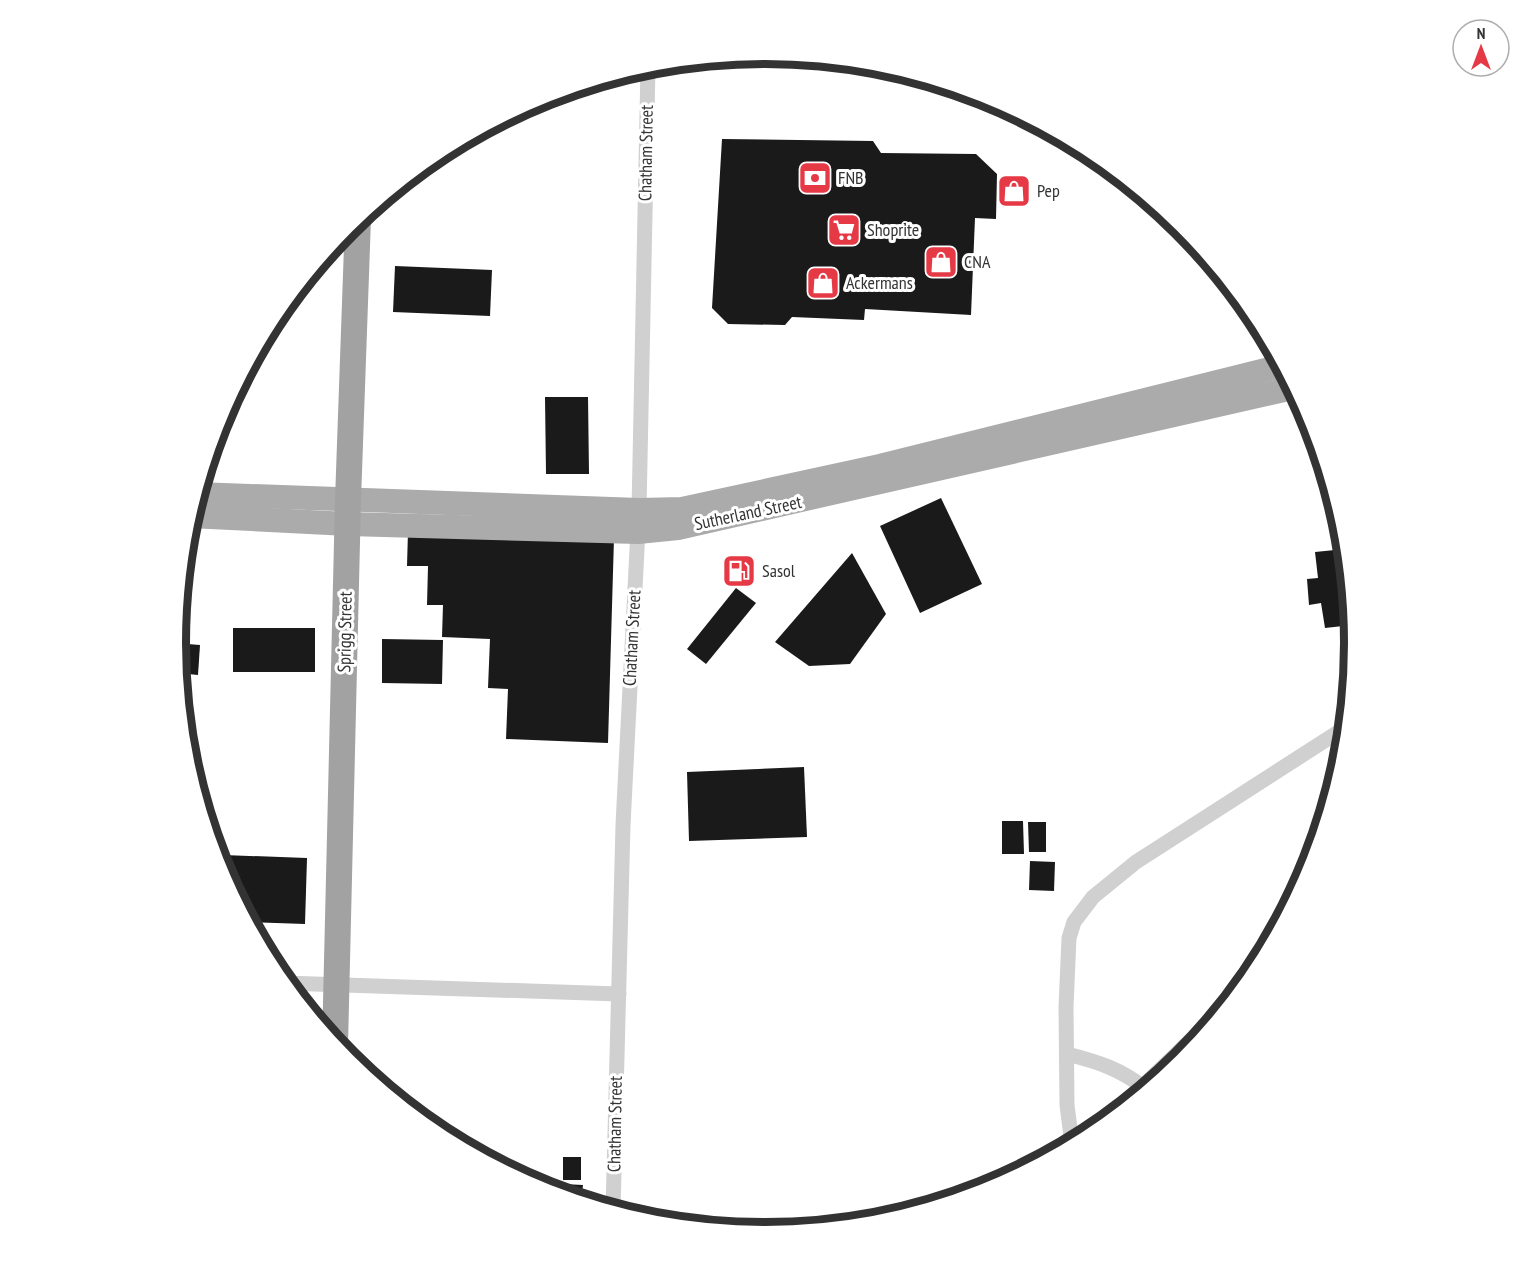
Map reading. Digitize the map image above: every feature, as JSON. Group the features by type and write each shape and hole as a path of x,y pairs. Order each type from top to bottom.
{"highway":[{"name":"Sprigg Street","path":"336,1032 348,512 358,232"}],"main road":[{"name":"Sutherland Street","path":"638,521 682,509 880,466 1274,368"},
{"name":"Sutherland Street","path":"200,516 348,512 638,521 678,528 1285,390"},
{"name":"Sutherland Street","path":"205,495 348,512"}],"street":[{"name":"Chatham Street","path":"613,1202 623,825 638,521 648,77"},
{"path":"1071,1135 1067,1105 1066,1007 1068,938 1074,922 1093,897 1136,862 1336,733"},
{"path":"296,983 619,994"},
{"path":"1067,1054 1102,1063 1121,1071 1139,1085"}],"building":[{"path":"722,139 873,141 881,153 976,154 997,174 996,219 975,218 971,315 865,309 864,320 792,317 785,325 728,324 712,308"},
{"path":"395,266 492,270 490,316 393,312"},
{"path":"545,397 588,397 589,474 546,474"},
{"path":"941,498 982,584 920,613 880,526"},
{"path":"408,531 614,538 608,743 506,739 508,689 488,688 490,639 442,637 443,605 427,605 428,566 407,566"},
{"path":"1336,550 1343,626 1325,628 1321,603 1309,605 1307,579 1318,578 1315,552"},
{"path":"852,553 886,614 850,664 809,666 775,642"},
{"path":"736,588 756,603 706,664 687,649"},
{"path":"233,628 315,628 315,672 233,672"},
{"path":"382,639 443,640 442,684 382,683"},
{"path":"186,644 200,645 198,675 187,674"},
{"path":"804,767 807,837 689,841 687,772"},
{"path":"1002,821 1023,821 1024,854 1002,854"},
{"path":"1028,822 1046,822 1046,852 1029,852"},
{"path":"226,855 307,858 305,924 257,922"},
{"path":"1030,861 1055,862 1054,891 1029,890"},
{"path":"563,1157 581,1157 581,1180 563,1180"},
{"path":"563,1184 583,1185 582,1193 578,1192"}],"place":[{"name":"FNB","path":"815,178"},
{"name":"Pep","path":"1014,191"},
{"name":"Shoprite","path":"844,230"},
{"name":"CNA","path":"941,262"},
{"name":"Ackermans","path":"823,283"},
{"name":"Sasol","path":"739,571"}]}
